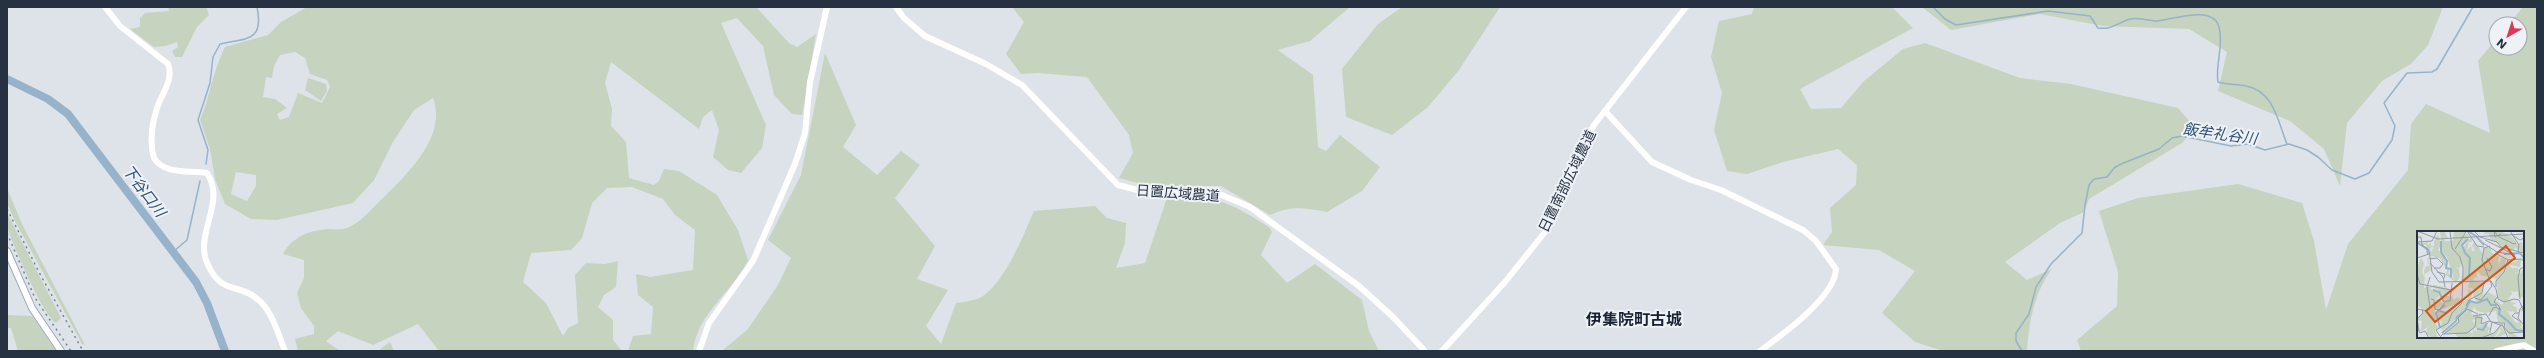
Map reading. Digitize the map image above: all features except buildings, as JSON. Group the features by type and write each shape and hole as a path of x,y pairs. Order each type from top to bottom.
{"street":[{"path":"106,7 120,26 168,64 170,79 157,107 151,135 154,158 164,167 173,170 207,173 215,192 205,243 205,258 208,265 219,282 256,297 273,321 285,351"},
{"path":"699,351 709,323 753,261 795,164 804,133 810,82 827,7"},
{"name":"日置広域農道","path":"896,7 904,18 925,36 986,64 1022,85 1118,185 1144,192 1216,193 1250,207 1359,286 1393,317 1425,351"},
{"name":"日置南部広域農道","path":"1442,351 1505,282 1545,232 1578,154 1594,125 1686,7"},
{"path":"1605,111 1652,162 1691,180 1721,190 1803,230 1816,241 1836,269 1835,280 1817,302 1787,331 1760,351"},
{"path":"7,252 32,308 61,351"},
{"path":"2497,351 2524,345 2534,351"}],"green space":[{"path":"168,7 206,7 209,15 197,27 182,57 175,57 172,51 178,47 177,42 166,46 154,47 130,29 140,27 140,18 145,13 169,11"},
{"path":"307,7 756,7 789,43 797,47 816,34 802,115 792,114 774,95 763,46 737,18 721,23 766,125 762,148 741,173 728,170 713,157 719,130 712,110 703,117 699,129 611,62 605,83 612,109 611,126 626,142 629,178 654,185 659,181 664,169 679,171 717,195 738,230 748,260 734,282 716,303 701,325 696,337 693,351 628,351 633,336 651,334 653,307 638,295 636,274 650,277 693,270 695,230 675,215 663,199 632,187 607,188 592,203 582,238 571,250 531,253 523,282 546,303 563,336 568,328 578,323 575,275 586,263 605,264 618,261 616,287 604,295 598,307 613,320 613,340 622,351 439,351 418,324 373,345 338,331 326,341 340,351 298,351 295,339 314,334 314,326 301,308 297,293 304,278 304,260 283,254 291,243 308,233 329,229 347,228 365,216 401,180 422,155 435,127 436,113 433,98 414,110 393,142 374,180 353,203 277,220 251,219 225,204 215,179 210,149 200,120 217,65 225,47 268,35 281,22","holes":["295,52 305,58 310,74 327,80 330,87 322,103 298,93 289,117 280,120 277,114 287,108 275,99 263,97 266,77 272,78 274,66 280,55","236,172 256,175 256,186 247,201 231,194"]},
{"path":"1012,7 1350,7 1310,41 1278,50 1313,75 1318,147 1326,151 1340,135 1380,167 1362,191 1327,212 1298,208 1285,210 1270,215 1221,186 1149,186 1119,178 1133,153 1129,135 1087,77 1038,73 1021,74 1006,54 1024,22"},
{"path":"1402,7 1500,7 1459,70 1428,107 1392,135 1346,117 1342,69 1378,24"},
{"path":"1754,7 1892,7 1913,28 1800,89 1811,109 1841,108 1864,81 1903,49 1925,43 2020,78 2071,84 2178,108 2195,128 2182,143 2089,199 2084,212 2060,223 2005,262 2027,280 2052,269 2037,298 2031,318 2027,351 1943,351 1915,342 1882,313 1915,271 1879,250 1823,245 1832,232 1830,208 1856,185 1857,165 1838,149 1783,162 1747,174 1727,171 1714,130 1722,93 1711,57 1719,21 1752,14"},
{"path":"1922,7 2443,7 2428,45 2411,64 2382,81 2347,123 2340,186 2324,149 2290,121 2218,91 2227,52 2189,29 2103,26 2040,14 1951,30"},
{"path":"2523,7 2537,7 2537,351 2081,351 2077,340 2117,306 2118,272 2099,211 2138,198 2238,184 2302,203 2314,241 2326,310 2348,244 2408,170 2411,124 2426,104 2490,133 2478,61 2488,49 2488,56 2528,56 2528,16 2516,16"},
{"path":"825,53 856,125 843,147 877,175 901,151 920,165 895,198 935,246 917,279 948,290 926,326 941,344 956,303 977,299 986,294 995,285 1018,247 1034,211 1095,206 1107,218 1126,223 1125,243 1116,268 1145,263 1167,198 1184,197 1211,199 1222,202 1233,206 1270,228 1272,232 1261,255 1287,283 1315,264 1362,300 1369,331 1379,351 722,351 748,329 778,285 791,258 768,240 801,175"},
{"path":"308,78 326,84 327,91 321,101 305,90"},
{"path":"7,188 22,224 85,345 82,344 15,221 7,203"},
{"path":"7,213 61,318 56,323 50,318 44,308 22,264 7,227"},
{"path":"7,315 32,316 56,351 18,351 11,328 7,328"},
{"path":"390,342 394,351 378,351"}],"waterway":[{"path":"206,164 208,150 198,120 210,83 213,57 220,44 246,39 256,32 259,18 257,7"},
{"path":"1933,7 1945,19 1956,25 2048,11 2090,16 2098,28 2111,27 2130,19 2157,21 2191,15 2209,16 2215,20 2219,27 2221,41 2217,76 2218,82 2246,86 2263,94 2274,109 2287,144"},
{"name":"飯牟礼谷川","path":"2022,351 2016,341 2016,333 2029,314 2036,287 2051,264 2082,233 2089,185 2094,179 2107,177 2114,168 2121,164 2159,149 2172,138 2182,136 2231,146 2248,144 2265,150 2289,144 2307,150 2318,157 2332,170 2355,179 2369,173 2392,140 2395,126 2384,103 2407,73 2432,72 2437,69 2473,7"},
{"name":"下谷口川","path":"7,79 48,99 68,114 196,282 207,303 225,351"},
{"path":"174,251 187,240 200,181"}],"railway":[{"path":"7,209 41,276 83,351"},
{"path":"7,233 35,298 71,351"}],"district":[{"name":"伊集院町古城","path":"1634,319"}]}
